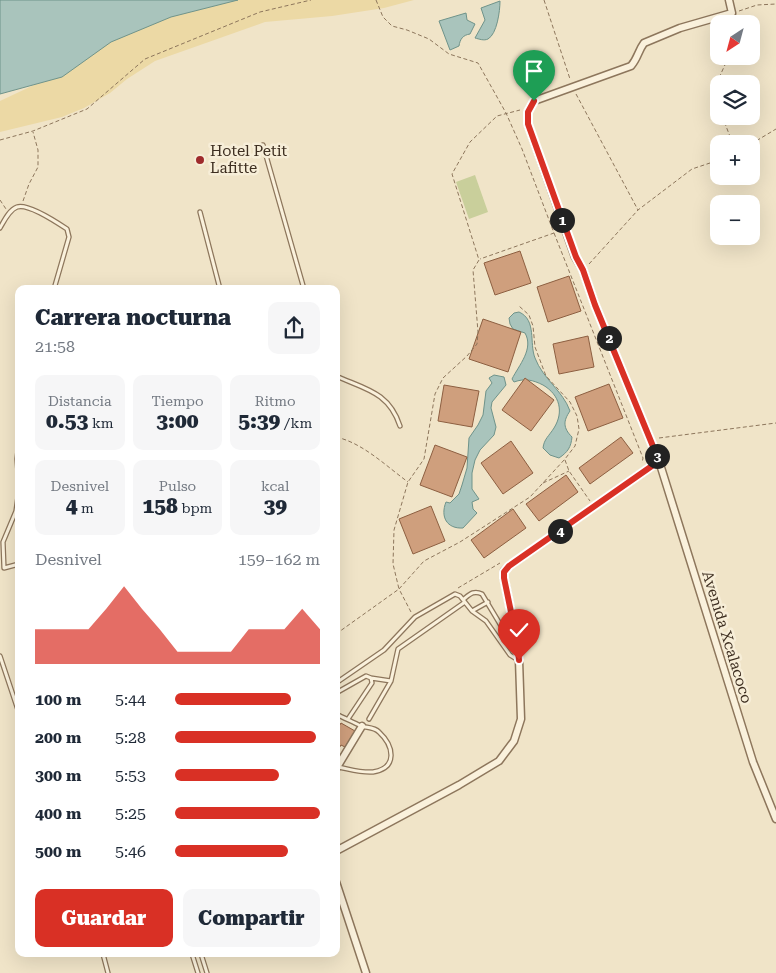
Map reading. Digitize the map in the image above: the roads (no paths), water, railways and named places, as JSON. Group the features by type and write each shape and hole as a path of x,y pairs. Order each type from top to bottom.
{"street":[{"name":"Avenida Xcalacoco","path":"729,0 732,13 680,28 644,42 640,48 638,59 631,66 534,101 528,112 528,124 576,257 583,270 595,305 659,461 753,762 776,819"},
{"path":"340,850 499,761 514,741 520,719 517,641 504,572 509,566 659,461"},
{"path":"340,763 362,726"},
{"path":"340,894 366,973"}],"lane":[{"path":"262,145 303,285"},
{"path":"0,228 9,213 16,207 22,206 42,213 67,229 69,237 55,285"},
{"path":"200,212 219,285"},
{"path":"340,378 377,393 395,412 400,426"},
{"path":"15,513 3,542 2,568 15,565"},
{"path":"369,719 391,681 398,649 472,593 482,594 506,634 517,641"},
{"path":"340,680 384,650 415,618 455,594 465,600 472,611 486,621 510,655 519,660"},
{"path":"472,611 488,602"},
{"path":"0,656 15,701"},
{"path":"340,691 366,676 391,681"},
{"path":"348,719 372,683 371,678"},
{"path":"340,716 380,732 391,748 392,757 388,764 380,770 371,772 340,768"},
{"path":"104,957 108,973"},
{"path":"193,957 198,973"},
{"path":"202,957 207,973"}],"water":[{"path":"0,0 238,0 171,17 111,42 62,77 0,94"},
{"path":"500,1 494,32 485,40 475,38 485,20 481,8"},
{"path":"466,13 467,20 475,24 470,34 462,38 459,46 450,50 439,21"},
{"path":"519,312 528,320 532,332 535,358 543,372 563,397 570,411 565,424 567,431 572,437 571,444 567,451 559,458 550,455 543,448 559,416 557,399 549,389 539,383 525,380 514,382 512,379 527,351 528,345 525,333 513,329 510,324 509,318 514,313"},
{"path":"494,375 504,377 506,385 492,402 491,408 496,427 494,435 480,450 472,473 472,489 479,499 472,502 473,509 477,513 463,528 457,528 446,521 444,507 446,502 450,503 459,494 467,468 469,438 483,415 486,391 492,383 489,378"}],"place":[{"name":"Hotel Petit Lafitte","path":"200,160"}]}
